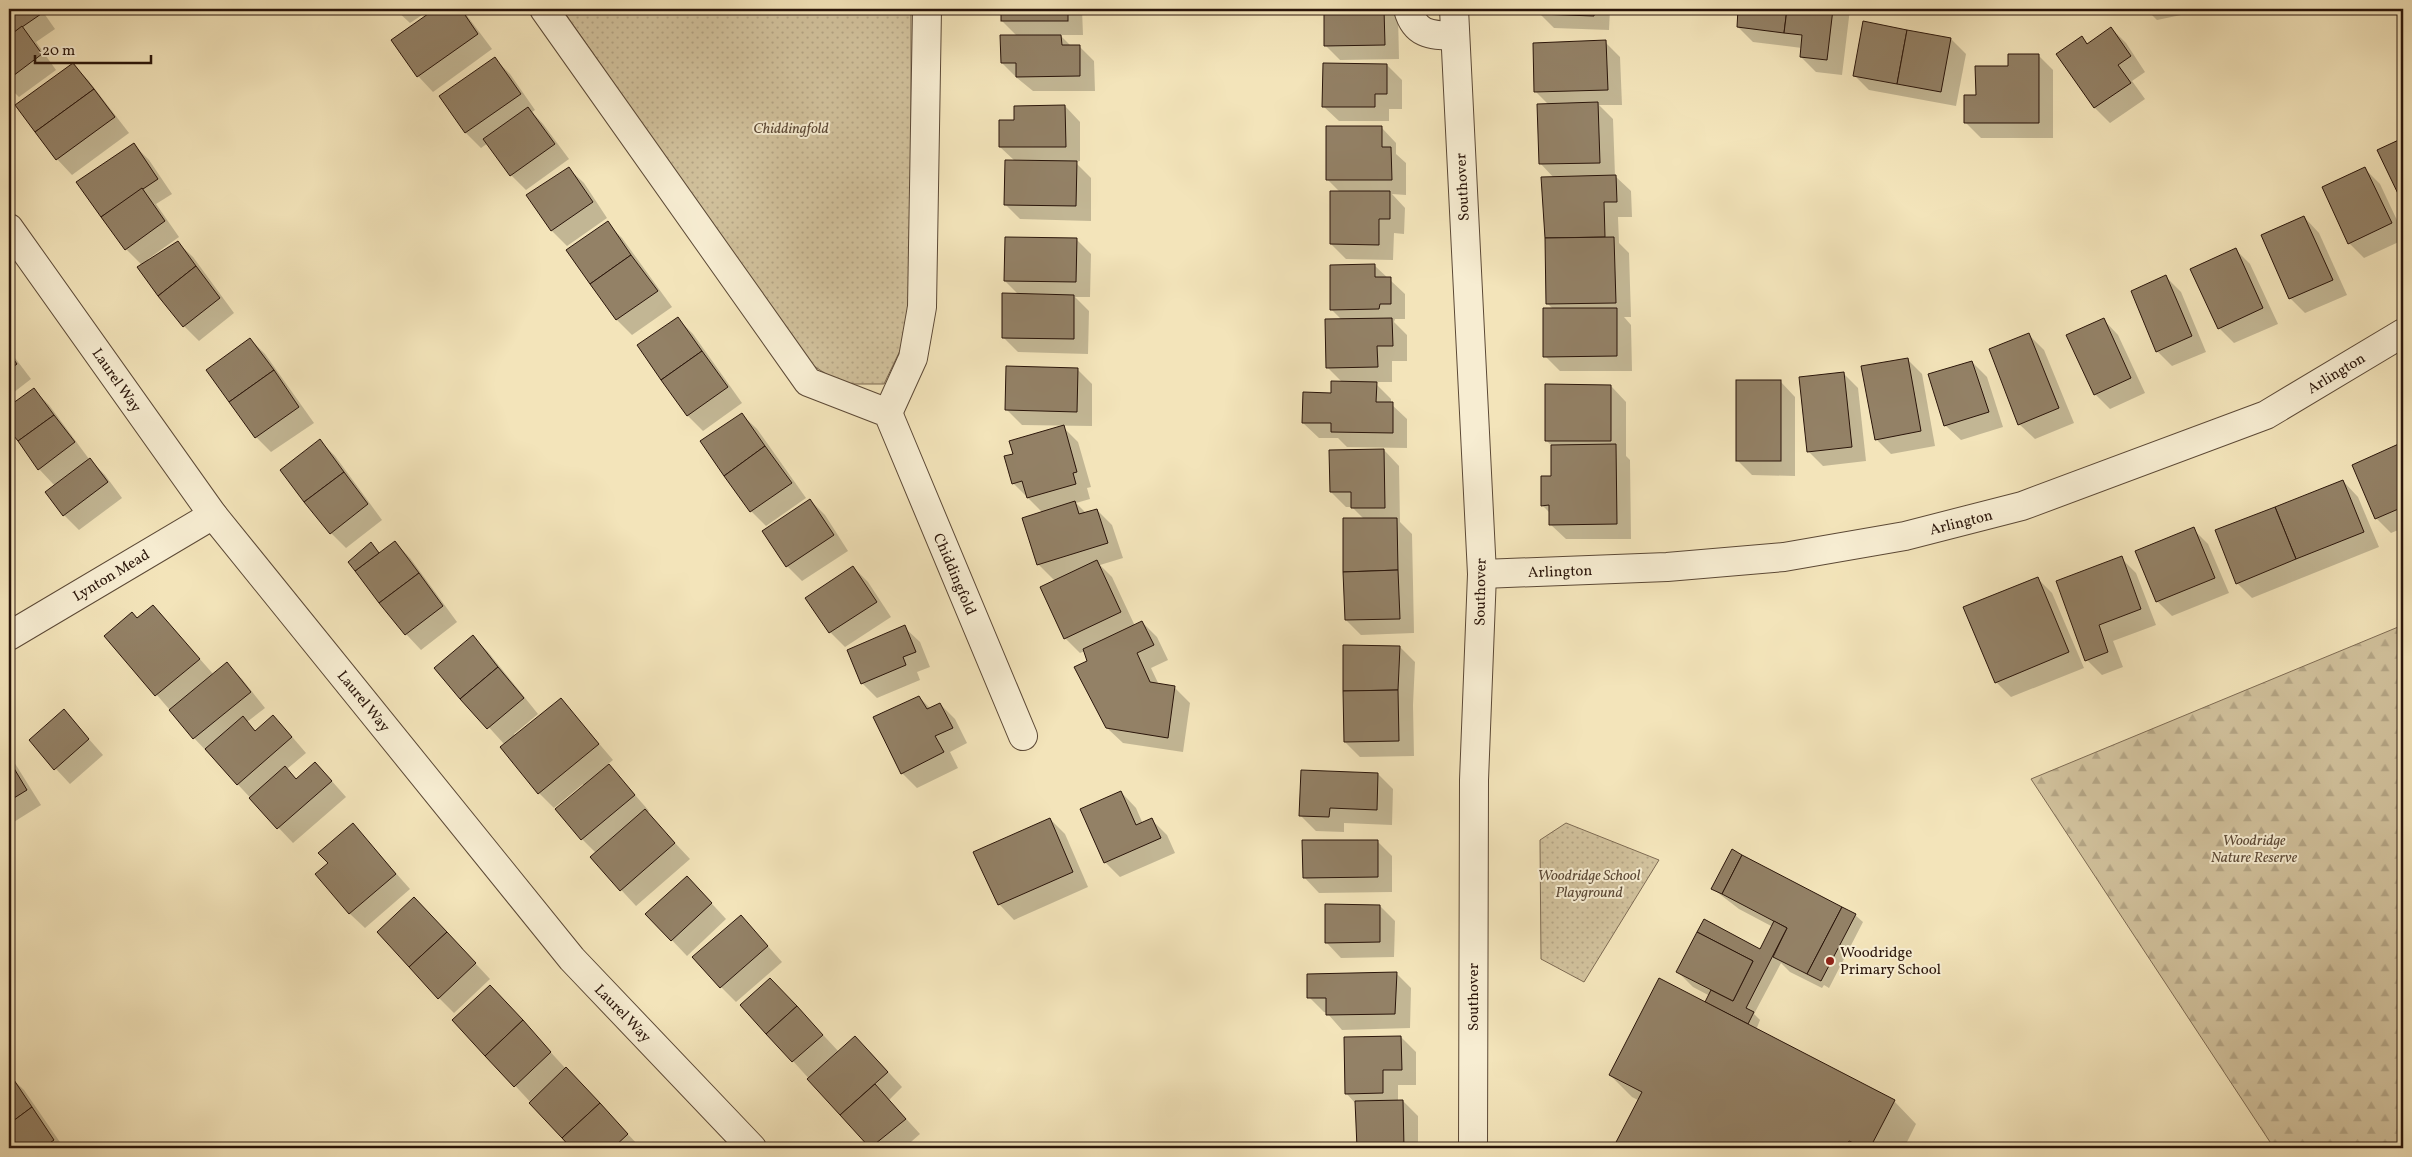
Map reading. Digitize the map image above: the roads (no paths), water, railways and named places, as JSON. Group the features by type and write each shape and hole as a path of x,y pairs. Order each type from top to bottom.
{"street":[{"path":"544,9 808,382 888,413 914,358 922,307 927,9"},
{"path":"1408,9 1411,20 1427,35 1454,36"},
{"name":"Southover","path":"1454,9 1482,574 1474,780 1473,1148"},
{"name":"Laurel Way","path":"9,228 213,514 572,959 752,1148"},
{"name":"Arlington","path":"1482,574 1667,568 1784,557 1905,536 2013,508 2266,415 2403,333"},
{"name":"Chiddingfold","path":"888,413 1023,736"},
{"name":"Lynton Mead","path":"9,636 213,514"}],"place":[{"name":"Woodridge Primary School","path":"1830,961"}],"park label":[{"name":"Woodridge Nature Reserve","path":"2254,848"},
{"name":"Woodridge School Playground","path":"1589,884"}]}
